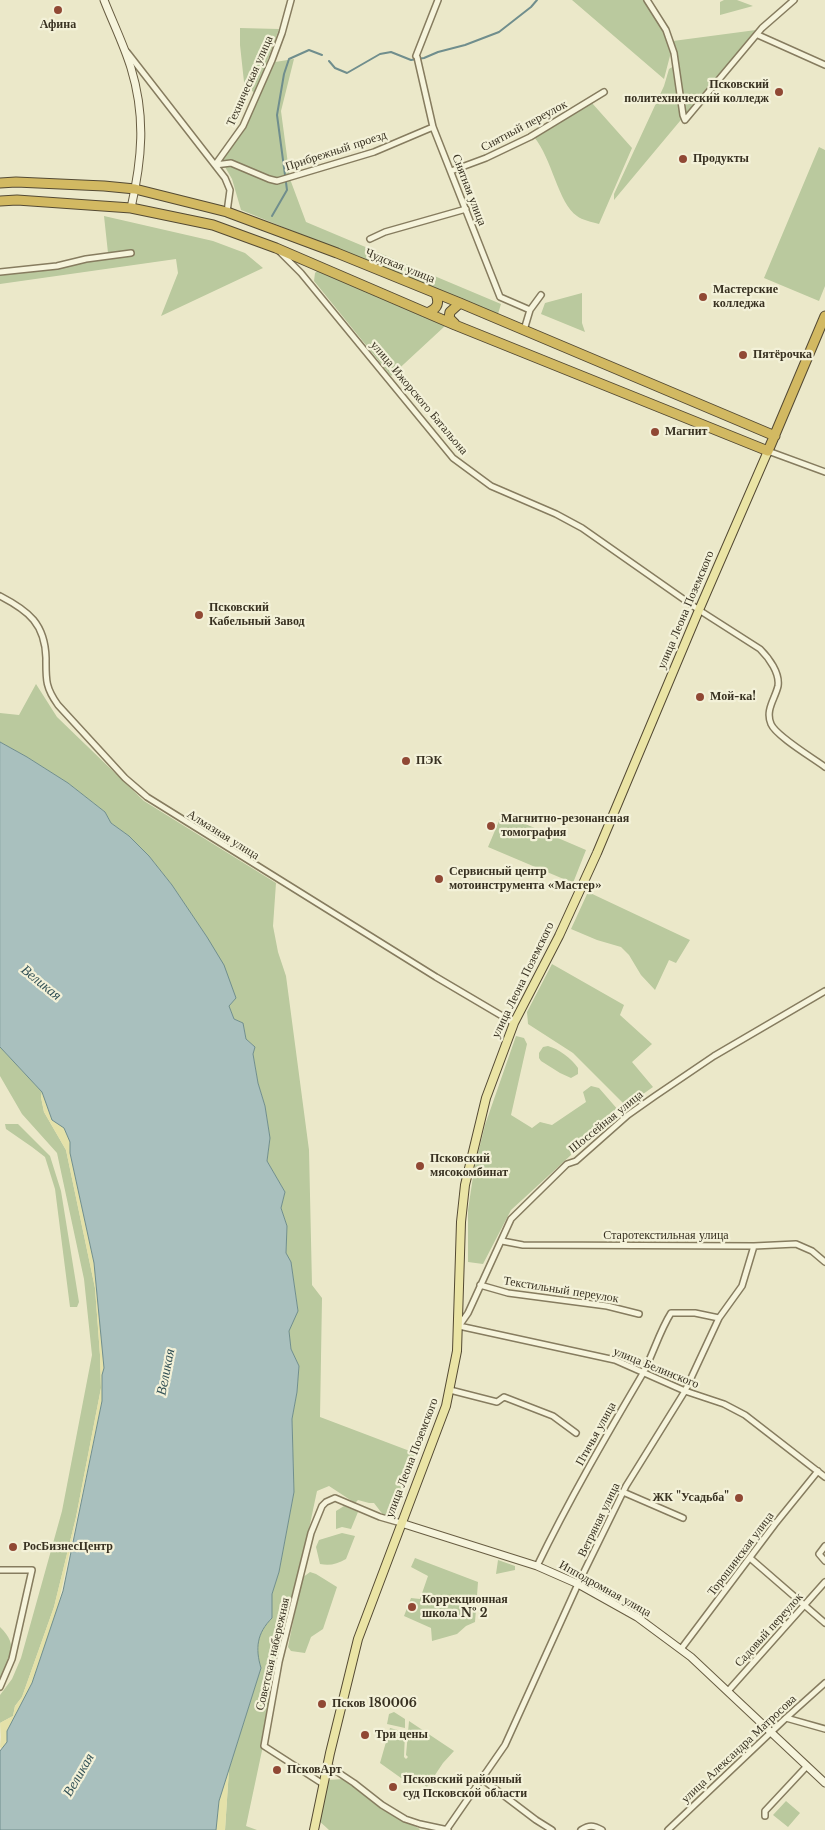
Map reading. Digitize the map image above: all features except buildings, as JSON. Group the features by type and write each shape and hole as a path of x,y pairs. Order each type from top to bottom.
{"highway":[{"name":"Чудская улица","path":"0,183 16,182 135,189 227,212 460,303 775,436"},
{"path":"0,201 17,200 131,208 213,225 276,248 455,325 768,451"},
{"path":"427,313 433,311 438,306 439,300 436,294"},
{"path":"455,325 449,318 450,312 460,303"},
{"name":"улица Леона Поземского","path":"768,451 825,316"}],"main road":[{"path":"104,0 123,46 137,89 141,113 142,141 131,208"},
{"name":"улица Леона Поземского","path":"314,1830 327,1765 358,1639 446,1406 450,1390 457,1351 459,1326 460,1222 465,1185 486,1098 514,1023 559,936 598,853 699,610 768,451"},
{"name":"Ипподромная улица","path":"401,1523 538,1566 578,1584 637,1617 681,1649 728,1690 825,1783"}],"street":[{"name":"Техническая улица","path":"215,165 243,126 275,51 291,0"},
{"name":"Снятная улица","path":"438,0 416,57 433,126 500,297 530,310"},
{"path":"648,0 666,30 674,53 682,115 685,120 762,28 794,0"},
{"path":"758,35 825,65"},
{"path":"123,46 228,183 229,200 227,212"},
{"name":"Снятный переулок","path":"451,171 486,158 530,137 604,92"},
{"name":"Прибрежный проезд","path":"215,165 230,163 269,180 277,181 374,152 433,126"},
{"path":"370,239 385,232 466,209"},
{"name":"улица Ижорского Батальона","path":"276,248 301,273 452,458 491,486 556,514 582,528 699,610 752,642 768,657 778,678 778,686 770,708 772,725 783,737 825,767"},
{"path":"0,272 57,266 86,259 131,253"},
{"path":"524,331 530,310 541,295"},
{"path":"768,451 825,472"},
{"name":"Алмазная улица","path":"0,596 29,614 40,627 44,642 45,676 50,694 125,778 146,798 514,1023"},
{"name":"Шоссейная улица","path":"459,1326 468,1313 511,1219 567,1164 576,1161 628,1115 714,1056 824,993"},
{"name":"Старотекстильная улица","path":"502,1241 523,1246 754,1246 796,1244 812,1251 825,1262"},
{"name":"Ветряная улица","path":"448,1830 505,1745 578,1584 623,1492 686,1392 719,1318 742,1286 754,1246"},
{"name":"Текстильный переулок","path":"480,1285 508,1293 607,1306 639,1314"},
{"name":"Птичья улица","path":"538,1566 605,1436 643,1372 671,1313 695,1313 719,1318"},
{"name":"улица Белинского","path":"459,1326 615,1360 686,1392 724,1404 745,1415 825,1477"},
{"path":"450,1390 497,1402 504,1397 553,1416 576,1433"},
{"name":"Торошинская улица","path":"681,1649 775,1524 818,1471"},
{"path":"623,1492 684,1518"},
{"name":"Ипподромная улица","path":"326,1502 335,1498 401,1523"},
{"name":"Советская набережная","path":"323,1784 264,1746 278,1662 311,1533 322,1506 326,1502"},
{"path":"825,1546 819,1554 825,1561"},
{"path":"750,1558 825,1623"},
{"path":"0,1570 32,1570 12,1659 0,1687"},
{"name":"Садовый переулок","path":"728,1690 825,1582"},
{"name":"улица Александра Матросова","path":"668,1830 825,1683"},
{"path":"786,1718 825,1729"},
{"path":"327,1765 382,1805 405,1819 448,1830"},
{"path":"765,1816 765,1811 807,1766"},
{"path":"482,1779 552,1830"},
{"path":"581,1830 593,1825 602,1830"}],"green space":[{"path":"572,0 644,0 664,30 671,52 664,79"},
{"path":"724,0 737,0 753,6 720,15 720,2"},
{"path":"240,28 279,29 255,94 244,82"},
{"path":"756,30 614,200 614,194 664,86 669,69 679,63 673,41"},
{"path":"294,59 281,111 290,179 306,222 501,304 498,314 241,210 232,179 221,160 244,131 275,62"},
{"path":"592,103 632,148 599,224 582,219 570,210 546,156 534,137"},
{"path":"819,147 825,150 825,286 819,301 764,278"},
{"path":"104,216 213,241 245,253 263,268 161,316 178,273 176,259 0,284 0,274 76,265 108,253"},
{"path":"317,271 445,326 391,376 314,281"},
{"path":"582,293 582,323 585,332 541,314 545,303"},
{"path":"36,684 57,717 144,801 276,883 273,926 278,952 286,976 309,1150 312,1285 322,1298 320,1417 415,1453 394,1519 384,1516 374,1503 358,1500 355,1503 329,1486 317,1491 246,1826 257,1830 225,1830 229,1769 261,1668 258,1654 260,1635 272,1618 272,1594 279,1572 294,1492 292,1419 299,1366 291,1349 288,1331 298,1310 291,1263 286,1253 287,1226 281,1208 285,1192 267,1161 270,1138 253,1054 255,1047 246,1039 243,1023 234,1019 229,1006 236,998 207,937 172,885 149,856 129,836 111,823 105,812 68,783 0,742 0,713 19,715"},
{"path":"502,814 586,850 573,883 488,847"},
{"path":"588,892 690,940 676,963 669,960 655,990 641,975 629,955 621,947 597,940 571,929"},
{"path":"552,964 624,1005 620,1015 652,1044 632,1062 653,1087 626,1106 573,1053 528,1024 527,1012"},
{"path":"516,1036 524,1038 527,1044 511,1115 532,1128 540,1122 552,1125 586,1102 583,1092 591,1086 599,1088 619,1111 511,1210 483,1264 468,1262 468,1210 474,1170 485,1125"},
{"path":"548,1046 572,1061 578,1068 578,1074 571,1078 541,1061 539,1053 543,1047"},
{"path":"0,1047 42,1092 44,1112 66,1150 95,1288 101,1388 76,1517 54,1607 22,1697 15,1706 13,1716 0,1723 0,1695 12,1679 21,1658 62,1511 92,1355 84,1279 57,1153 22,1114 0,1076"},
{"path":"5,1124 18,1124 50,1156 61,1191 79,1302 77,1307 70,1307 55,1189 45,1157 6,1129"},
{"path":"344,1506 358,1512 351,1529 342,1527 336,1529 336,1511"},
{"path":"342,1533 355,1536 346,1559 333,1564 320,1564 316,1547 319,1540"},
{"path":"415,1558 478,1582 475,1622 466,1626 457,1634 432,1641 431,1628 404,1616 411,1598 420,1599 428,1576 411,1567"},
{"path":"498,1560 515,1566 515,1570 496,1574"},
{"path":"310,1572 337,1587 323,1629 311,1637 305,1653 291,1651 288,1647 302,1578"},
{"path":"0,1627 10,1640 11,1653 10,1660 0,1681"},
{"path":"394,1712 405,1719 405,1728 387,1724 389,1714"},
{"path":"409,1721 454,1751 443,1763 427,1787 406,1772 401,1778 380,1763 390,1728 405,1732 404,1757 406,1759 408,1757 406,1755"},
{"path":"344,1779 381,1809 420,1829 329,1830 317,1819 327,1780"},
{"path":"786,1801 800,1813 788,1827 773,1815"}],"sand":[{"path":"42,1092 52,1120 64,1127 70,1142 70,1153 94,1263 104,1368 102,1375 102,1401 57,1610 32,1683 7,1731 8,1742 3,1749 0,1747 0,1723 13,1716 15,1706 22,1697 54,1607 76,1517 101,1388 95,1288 66,1150 44,1112"},
{"path":"229,1769 225,1830 216,1830 219,1801"}],"water":[{"name":"Великая","path":"0,742 68,783 105,812 111,823 129,836 149,856 172,885 207,937 224,965 236,998 229,1006 234,1019 243,1023 246,1039 255,1047 253,1054 270,1138 267,1161 285,1192 281,1208 287,1226 286,1253 291,1262 298,1311 289,1331 291,1349 299,1366 292,1419 294,1492 279,1572 272,1594 272,1618 260,1635 258,1654 261,1668 219,1801 216,1830 0,1830 0,1751 7,1742 7,1731 32,1683 63,1591 102,1401 102,1375 104,1368 94,1263 70,1153 70,1142 64,1128 52,1120 42,1092 0,1047"}],"waterway":[{"path":"329,61 335,68 347,73 380,54 391,52 411,60 424,58 499,32 537,0"},
{"path":"272,216 287,190 277,115 284,74 289,59 309,50 322,55"}],"place":[{"name":"Афина","path":"58,10"},
{"name":"Псковский политехнический колледж","path":"779,92"},
{"name":"Продукты","path":"683,159"},
{"name":"Мастерские колледжа","path":"703,297"},
{"name":"Пятёрочка","path":"743,355"},
{"name":"Магнит","path":"655,432"},
{"name":"Псковский Кабельный Завод","path":"199,615"},
{"name":"Мой-ка!","path":"700,697"},
{"name":"ПЭК","path":"406,761"},
{"name":"Магнитно-резонансная томография","path":"491,826"},
{"name":"Сервисный центр мотоинструмента «Мастер»","path":"439,879"},
{"name":"Псковский мясокомбинат","path":"420,1166"},
{"name":"ЖК \"Усадьба\"","path":"739,1498"},
{"name":"РосБизнесЦентр","path":"13,1547"},
{"name":"Коррекционная школа № 2","path":"412,1607"},
{"name":"Псков 180006","path":"322,1704"},
{"name":"Три цены","path":"365,1735"},
{"name":"ПсковАрт","path":"277,1770"},
{"name":"Псковский районный суд Псковской области","path":"393,1787"}]}
